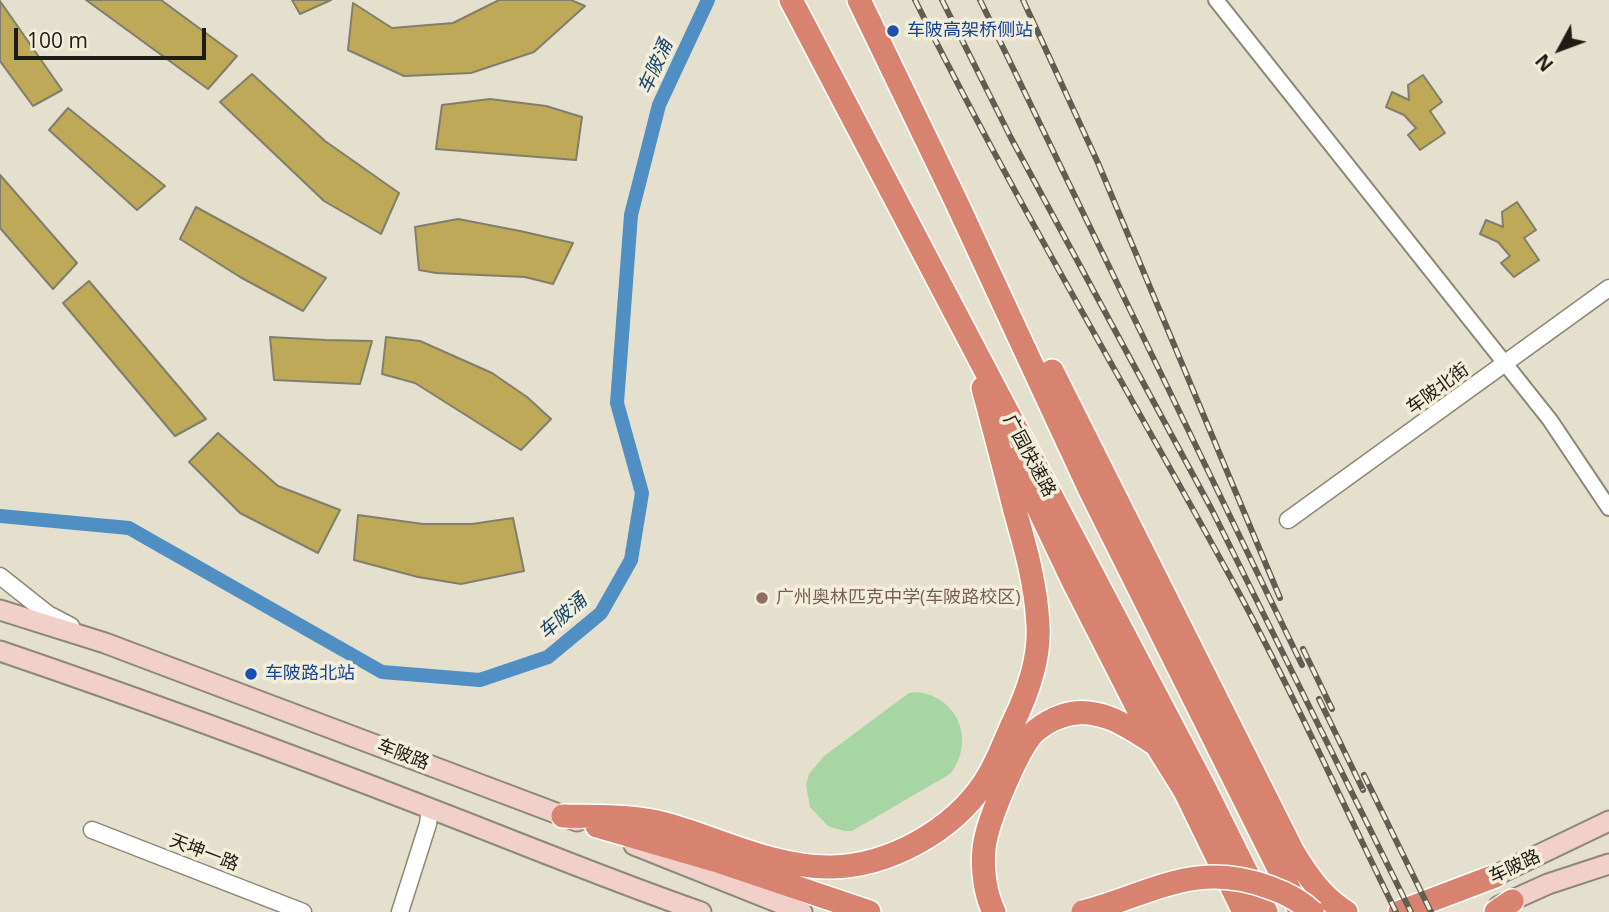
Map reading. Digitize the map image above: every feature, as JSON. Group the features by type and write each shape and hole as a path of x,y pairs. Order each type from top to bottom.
{"highway":[{"name":"广园快速路","path":"791,0 972,348 1194,788 1266,912"},
{"path":"859,0 1089,488 1300,912"},
{"path":"954,197 1057,381 1293,852 1309,877 1318,903 1339,912"},
{"path":"972,348 1012,453 1032,497 1157,746 1194,788 1244,912"},
{"path":"563,816 635,819 665,824 793,865 833,867 899,853 927,837 968,803 984,783 1023,701 1037,652 1039,629 1034,579 972,348"},
{"path":"994,912 985,884 984,850 988,829 1000,796 1034,732 1063,716 1099,714 1122,723 1157,746"},
{"path":"563,816 721,862 869,912"},
{"path":"1083,912 1163,884 1185,878 1209,876 1236,877 1256,882 1346,912"},
{"path":"1400,912 1495,876"}],"main road":[{"name":"车陂路","path":"0,610 105,643 563,816 802,912"},
{"path":"0,651 158,705 615,882 701,912"},
{"name":"车陂路","path":"1421,912 1609,821"},
{"name":"车陂路","path":"1487,912 1548,884 1609,864"}],"street":[{"path":"1216,0 1550,420 1609,508"},
{"name":"车陂北街","path":"1288,520 1609,288"},
{"path":"0,576 48,614 105,643"},
{"path":"400,912 428,824 429,808"},
{"name":"天坤一路","path":"92,831 303,912"}],"green space":[{"path":"917,692 943,702 959,722 962,748 950,774 852,831 828,826 810,807 806,785 809,774 824,756 909,693"}],"building":[{"path":"86,0 161,0 237,56 208,89"},
{"path":"292,0 331,0 300,14"},
{"path":"499,0 571,0 585,6 534,52 471,73 404,76 348,50 353,3 392,28 453,23"},
{"path":"0,1 62,90 33,106 0,61"},
{"path":"252,74 325,141 399,193 381,234 324,201 220,102"},
{"path":"1423,75 1442,102 1430,111 1445,133 1420,150 1408,135 1416,128 1404,115 1386,107 1392,92 1409,100 1408,85"},
{"path":"490,99 546,106 582,117 576,160 436,149 442,105"},
{"path":"68,108 165,186 137,210 49,130"},
{"path":"0,175 77,263 53,289 0,228"},
{"path":"1517,202 1536,230 1524,238 1539,260 1514,277 1501,263 1510,256 1498,242 1480,234 1486,220 1503,227 1502,212"},
{"path":"196,207 326,278 303,311 240,277 180,239"},
{"path":"458,219 573,243 553,284 525,277 419,270 415,227"},
{"path":"89,281 206,419 175,436 63,303"},
{"path":"270,337 372,341 360,384 274,380"},
{"path":"386,337 420,341 492,373 527,397 551,419 521,450 415,383 382,374"},
{"path":"218,433 278,486 340,510 318,553 240,513 189,462"},
{"path":"358,515 423,524 472,524 513,518 524,571 461,584 418,577 354,560"}],"waterway":[{"name":"车陂涌","path":"0,516 129,528 382,672 480,680 548,657 601,613 631,560 642,493 617,403 631,215 659,105 708,0"}],"railway":[{"path":"915,0 1029,216 1249,613 1396,912"},
{"path":"942,0 1011,138 1212,510 1411,912"},
{"path":"980,0 1302,665"},
{"path":"1023,0 1098,163 1280,598"},
{"path":"1303,649 1332,709"},
{"path":"1319,699 1363,790"},
{"path":"1364,775 1431,912"}],"place":[{"name":"车陂高架桥侧站","path":"893,31"},
{"name":"广州奥林匹克中学(车陂路校区)","path":"762,598"},
{"name":"车陂路北站","path":"251,674"}]}
